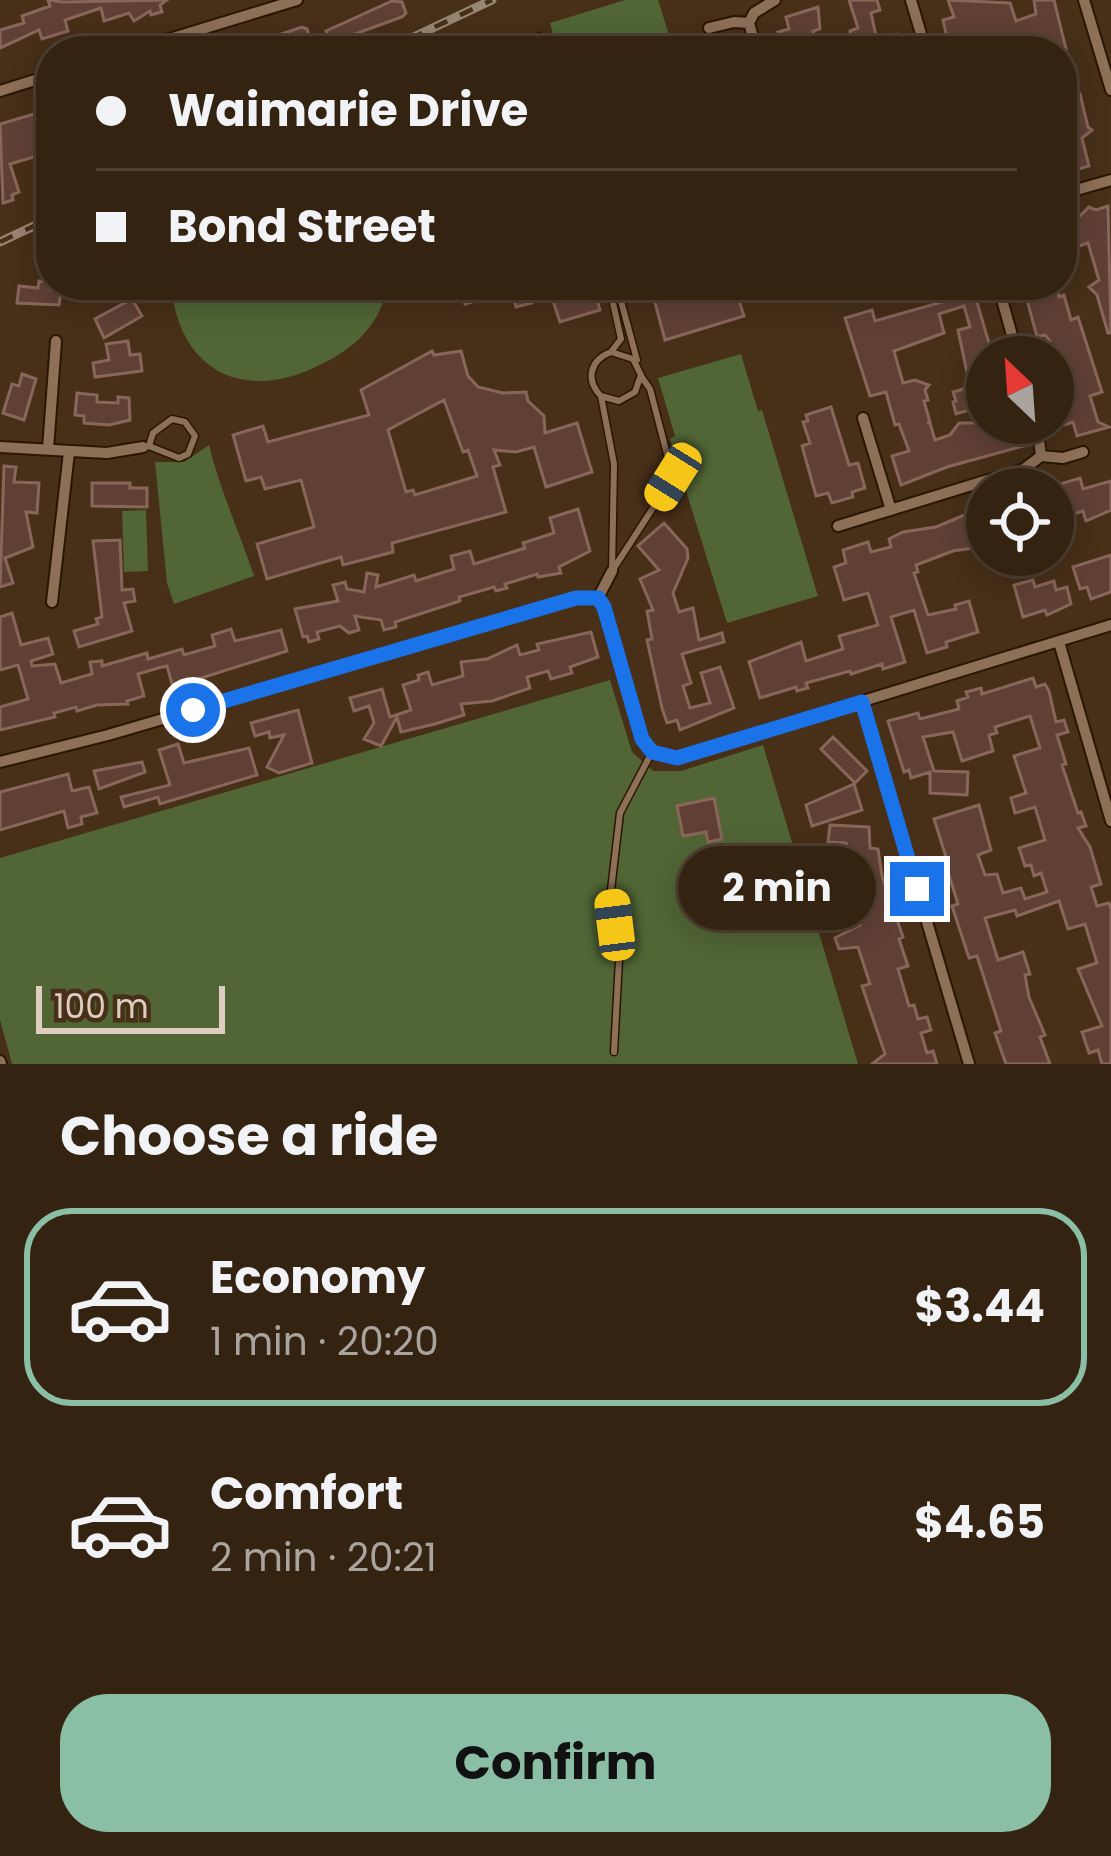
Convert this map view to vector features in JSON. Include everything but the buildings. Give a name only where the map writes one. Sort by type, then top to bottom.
[{"type":"street","points":[[179,36],[297,0]]},
{"type":"street","points":[[753,36],[749,23],[754,14],[775,0]]},
{"type":"street","points":[[911,0],[922,36]]},
{"type":"street","points":[[1084,0],[1107,62],[1111,90]]},
{"type":"street","points":[[709,28],[749,23]]},
{"type":"street","points":[[0,91],[36,80]]},
{"type":"street","points":[[1077,190],[1111,181]]},
{"type":"street","points":[[1002,300],[1012,336]]},
{"type":"street","points":[[48,448],[56,341]]},
{"type":"street","points":[[863,418],[891,510]]},
{"type":"street","points":[[1040,444],[1041,456]]},
{"type":"street","points":[[0,447],[107,453],[146,446]]},
{"type":"street","points":[[52,602],[69,452]]},
{"type":"street","points":[[838,526],[1024,469],[1041,456],[1064,458],[1083,452]]},
{"type":"street","points":[[598,598],[612,571]]},
{"type":"street","points":[[0,762],[108,735],[576,598],[598,598]]},
{"type":"street","points":[[598,598],[642,739],[652,752],[677,758],[1111,625]]},
{"type":"street","points":[[1059,642],[1111,821]]},
{"type":"street","points":[[862,702],[969,1064]]},
{"type":"lane","points":[[613,300],[621,339],[598,360],[591,374],[595,390],[609,400],[628,398],[640,375]]},
{"type":"lane","points":[[612,571],[673,477],[650,389],[640,375],[624,300]]},
{"type":"lane","points":[[611,352],[623,353],[637,363]]},
{"type":"lane","points":[[601,396],[614,464],[612,571]]},
{"type":"lane","points":[[172,419],[184,422],[195,436],[188,454],[179,458],[146,446],[153,433],[172,419]]},
{"type":"lane","points":[[614,1052],[619,960],[611,890],[620,813],[652,752]]},
{"type":"green space","points":[[625,0],[658,0],[669,36],[554,36],[550,23]]},
{"type":"green space","points":[[174,300],[383,300],[360,338],[337,356],[282,379],[258,381],[235,378],[198,355]]},
{"type":"green space","points":[[741,354],[818,596],[727,623],[670,439],[675,436],[658,378]]},
{"type":"green space","points":[[209,445],[254,576],[174,604],[167,583],[155,462],[184,462]]},
{"type":"green space","points":[[146,510],[148,571],[124,572],[122,511]]},
{"type":"green space","points":[[610,680],[632,752],[653,771],[681,771],[763,745],[858,1064],[12,1064],[0,1020],[0,858]]},
{"type":"railway","points":[[416,36],[492,0]]},
{"type":"railway","points":[[0,242],[36,225]]},
{"type":"route","points":[[193,710],[576,598],[598,598],[642,739],[652,752],[677,758],[862,702],[917,889]]}]
